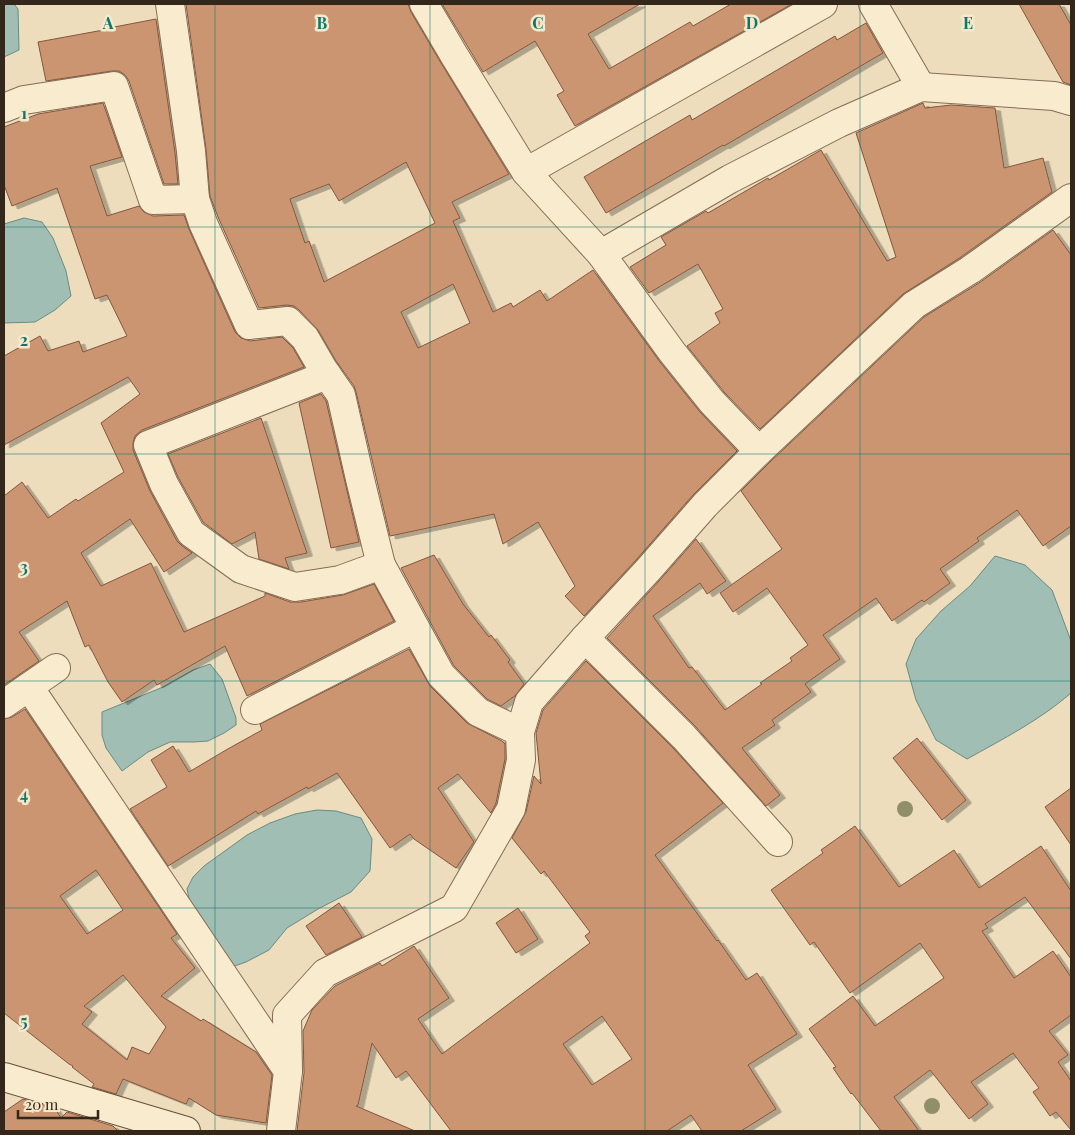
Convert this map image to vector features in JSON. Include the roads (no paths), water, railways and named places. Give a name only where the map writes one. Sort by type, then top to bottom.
[{"type":"street","points":[[170,4],[191,151],[195,198],[203,222],[248,325],[288,320],[305,338],[327,375],[341,394],[381,565],[440,676],[478,712],[520,732]]},
{"type":"street","points":[[424,4],[526,172],[601,254],[672,352],[712,402],[759,451]]},
{"type":"street","points":[[526,172],[822,4]]},
{"type":"street","points":[[873,4],[921,86]]},
{"type":"street","points":[[4,108],[24,100],[114,86],[153,200],[195,198]]},
{"type":"street","points":[[601,254],[730,179],[839,123],[921,86],[1054,96],[1071,101]]},
{"type":"street","points":[[281,1131],[288,1070],[287,1016],[325,973],[454,908],[511,809],[521,760],[520,732],[529,702],[705,505],[759,451],[914,305],[970,270],[1071,198]]},
{"type":"street","points":[[327,375],[148,445],[164,484],[191,533],[241,569],[295,587],[340,580],[381,565]]},
{"type":"street","points":[[255,710],[416,628]]},
{"type":"street","points":[[586,638],[684,737],[778,842]]},
{"type":"street","points":[[4,704],[56,668]]},
{"type":"street","points":[[29,687],[288,1070]]},
{"type":"street","points":[[8,1083],[186,1131]]},
{"type":"water","points":[[4,4],[14,4],[18,9],[19,50],[4,57]]},
{"type":"water","points":[[24,218],[42,222],[53,238],[66,271],[71,296],[55,310],[35,322],[4,323],[4,224]]},
{"type":"water","points":[[995,556],[1025,565],[1052,590],[1071,641],[1071,693],[1034,720],[967,759],[936,740],[916,700],[906,664],[916,639],[941,611],[970,586]]},
{"type":"water","points":[[210,664],[222,679],[236,718],[236,725],[208,741],[170,742],[148,752],[122,771],[106,748],[102,735],[102,712],[163,687],[193,670]]},
{"type":"water","points":[[317,810],[336,811],[361,818],[372,839],[370,871],[351,892],[287,928],[269,950],[246,962],[226,969],[191,908],[187,889],[193,877],[204,866],[247,835],[270,823],[295,814]]}]
